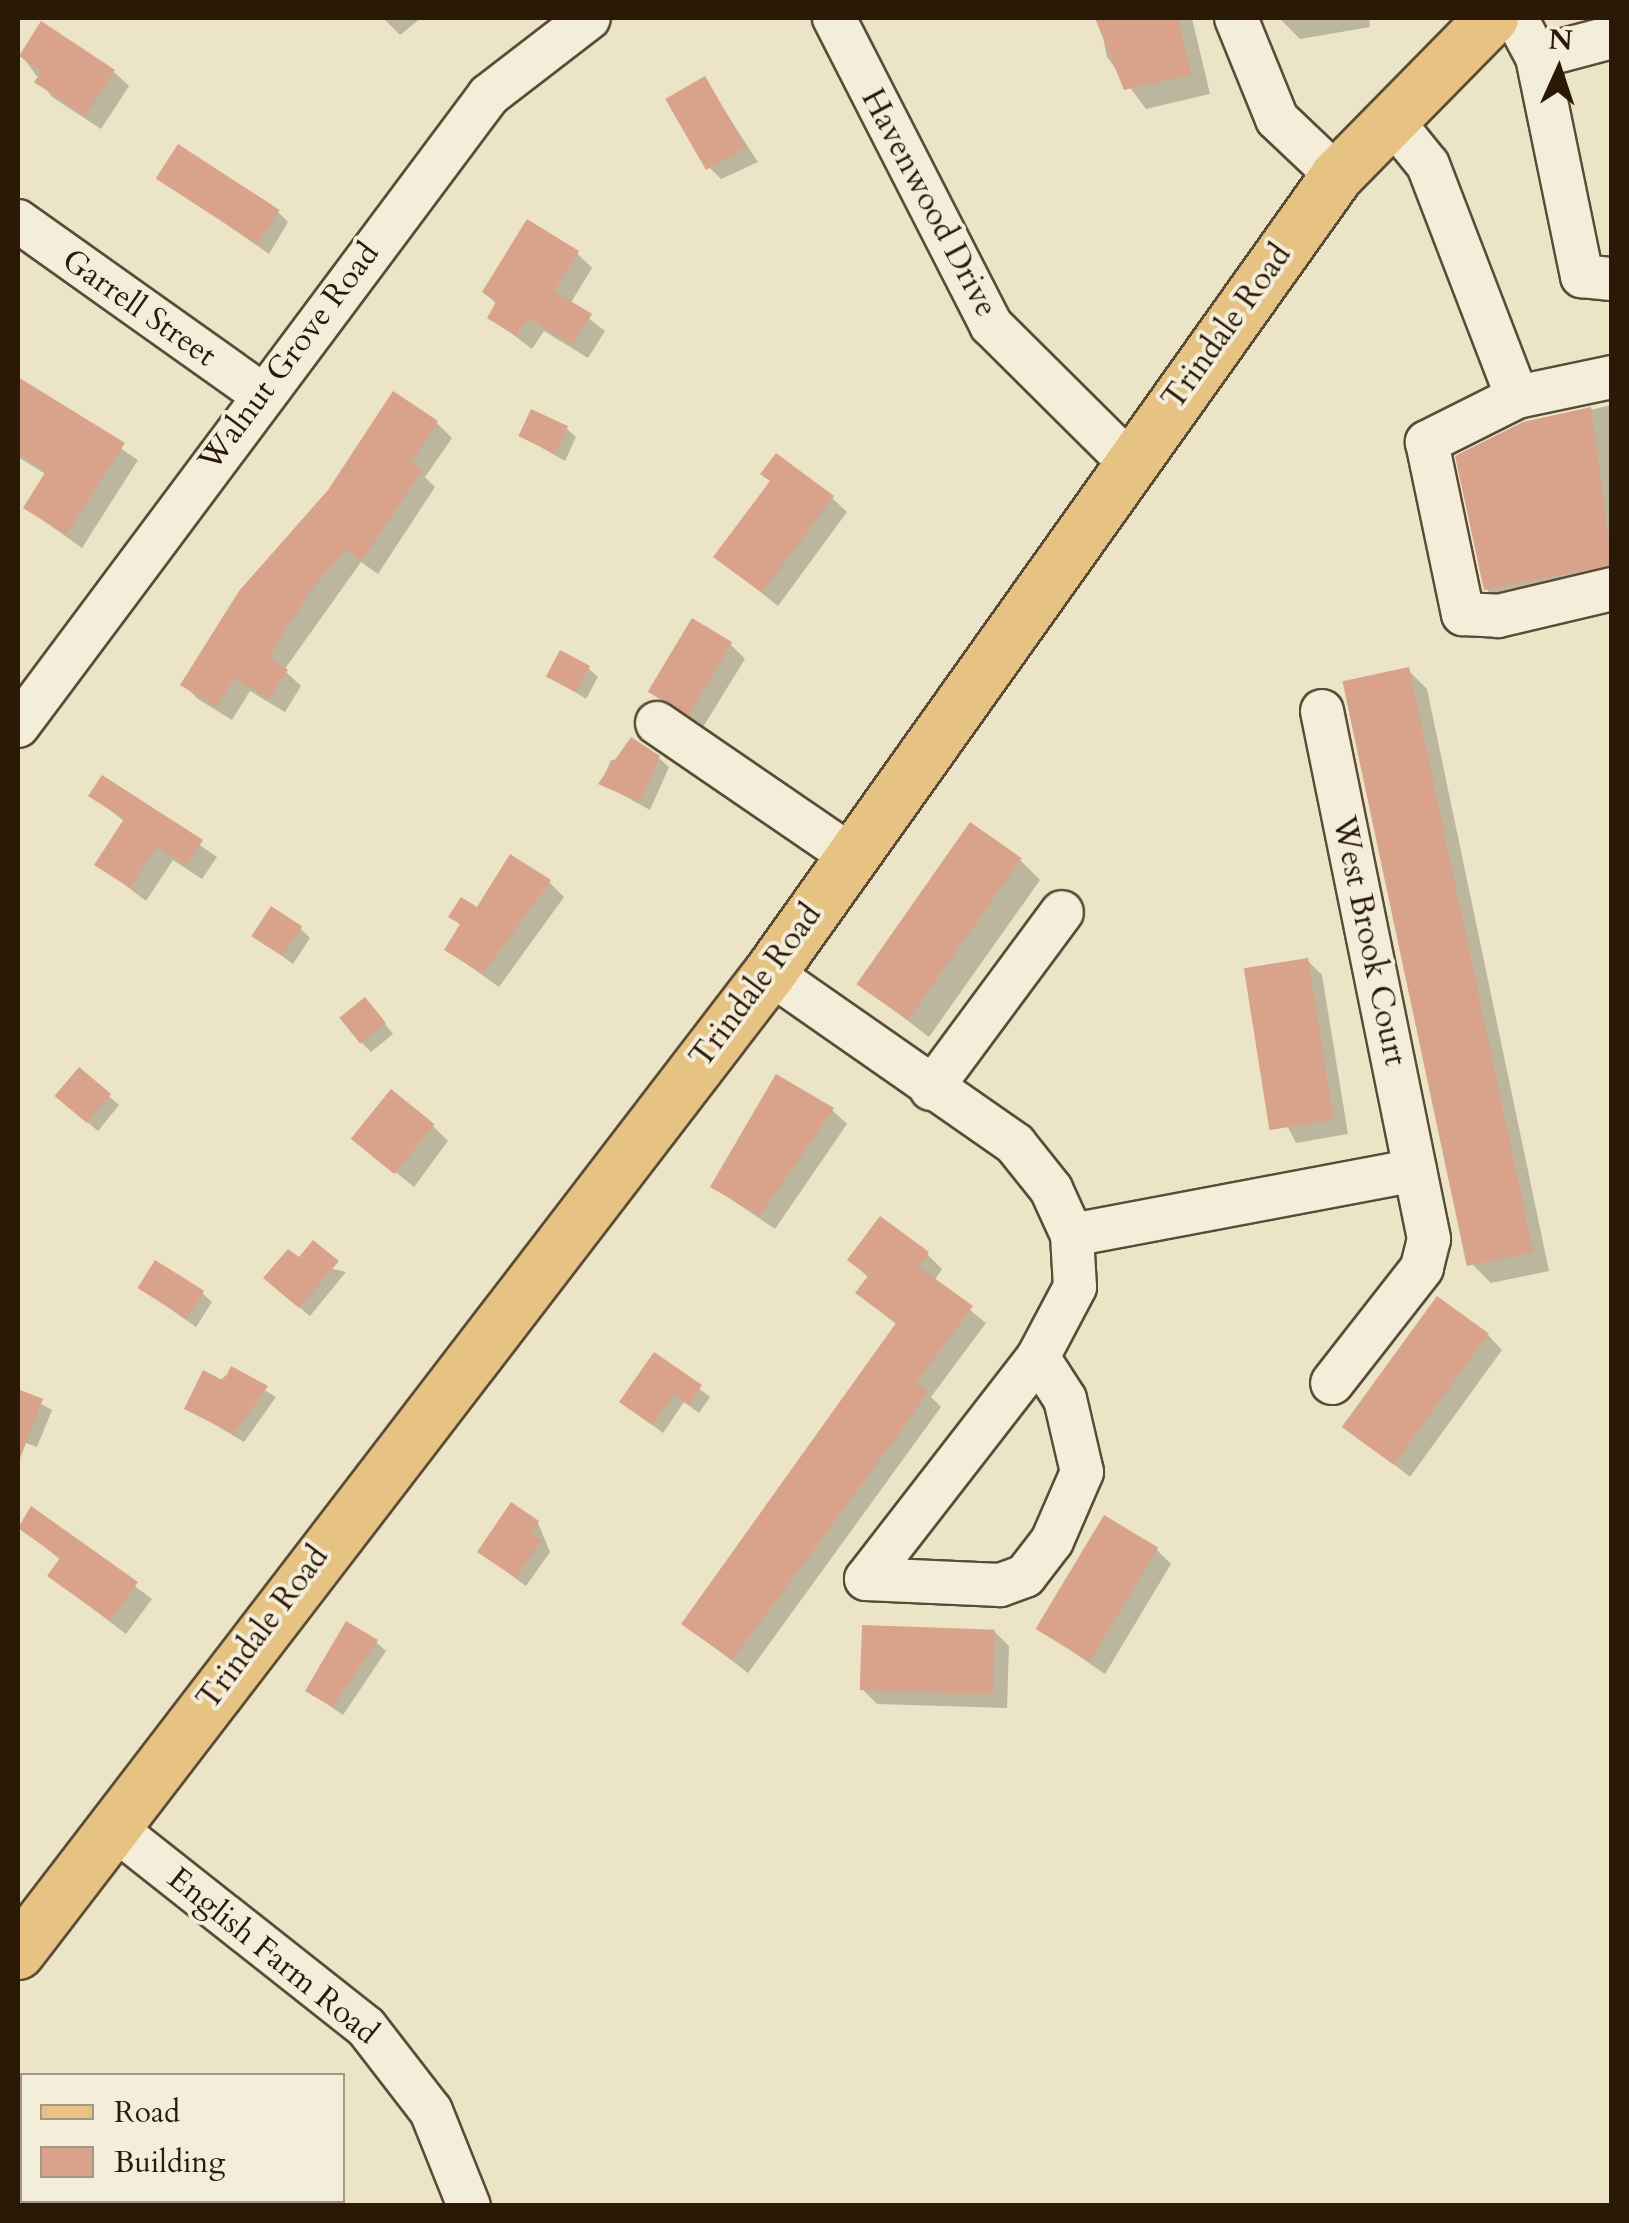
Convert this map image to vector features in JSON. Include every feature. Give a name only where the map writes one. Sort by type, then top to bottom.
[{"type":"main road","name":"Trindale Road","points":[[18,1954],[770,973],[1128,461],[1337,176],[1492,18]]},
{"type":"street","name":"Walnut Grove Road","points":[[18,726],[261,394],[489,96],[589,18]]},
{"type":"street","name":"Havenwood Drive","points":[[834,18],[991,324],[1128,461]]},
{"type":"street","points":[[1236,18],[1277,119],[1337,176]]},
{"type":"street","points":[[1516,18],[1537,57],[1582,276],[1612,279]]},
{"type":"street","points":[[1537,57],[1612,37]]},
{"type":"street","points":[[1390,118],[1428,165],[1516,397]]},
{"type":"street","name":"Garrell Street","points":[[18,222],[261,394]]},
{"type":"street","points":[[1612,377],[1516,397],[1428,442],[1463,614],[1498,616],[1612,589]]},
{"type":"street","name":"West Brook Court","points":[[1322,711],[1429,1239],[1422,1268],[1332,1383]]},
{"type":"street","points":[[657,723],[851,856]]},
{"type":"street","points":[[931,1089],[1062,912]]},
{"type":"street","points":[[770,973],[1015,1144],[1072,1235],[1075,1287],[1038,1357],[866,1578],[1000,1585],[1025,1576],[1043,1553],[1076,1505],[1082,1472],[1064,1399],[1038,1357]]},
{"type":"street","points":[[1072,1235],[1416,1170]]},
{"type":"street","name":"English Farm Road","points":[[114,1828],[366,2027],[430,2111],[468,2206]]},
{"type":"building","points":[[1095,18],[1178,18],[1191,75],[1124,90]]},
{"type":"building","points":[[41,21],[115,70],[85,116],[34,82],[42,72],[19,56]]},
{"type":"building","points":[[705,76],[746,147],[706,170],[665,99]]},
{"type":"building","points":[[178,144],[279,210],[257,244],[156,178]]},
{"type":"building","points":[[527,219],[579,251],[554,291],[592,314],[572,345],[528,318],[516,336],[487,318],[496,302],[482,292]]},
{"type":"building","points":[[18,377],[125,443],[66,535],[23,508],[46,471],[18,454]]},
{"type":"building","points":[[393,391],[438,421],[411,463],[422,471],[362,561],[346,549],[309,593],[268,657],[288,670],[269,699],[235,678],[216,707],[180,685],[239,591],[328,490]]},
{"type":"building","points":[[1591,407],[1612,565],[1484,590],[1455,456],[1523,422]]},
{"type":"building","points":[[531,409],[568,426],[555,454],[518,436]]},
{"type":"building","points":[[776,453],[834,496],[762,593],[713,557],[770,481],[760,474]]},
{"type":"building","points":[[692,618],[732,642],[688,716],[648,692]]},
{"type":"building","points":[[560,650],[590,666],[576,692],[546,676]]},
{"type":"building","points":[[1409,667],[1533,1252],[1467,1266],[1342,681]]},
{"type":"building","points":[[631,737],[660,756],[640,802],[598,784]]},
{"type":"building","points":[[102,775],[203,840],[187,866],[157,847],[130,888],[94,865],[124,819],[88,796]]},
{"type":"building","points":[[970,822],[1022,858],[908,1020],[856,984]]},
{"type":"building","points":[[510,854],[551,880],[483,974],[444,950],[460,924],[448,917],[461,897],[477,907]]},
{"type":"building","points":[[271,906],[302,926],[282,956],[251,936]]},
{"type":"building","points":[[1308,958],[1334,1120],[1269,1130],[1244,968]]},
{"type":"building","points":[[365,997],[386,1023],[360,1043],[339,1018]]},
{"type":"building","points":[[79,1067],[111,1094],[87,1123],[55,1096]]},
{"type":"building","points":[[776,1074],[834,1108],[760,1216],[710,1187]]},
{"type":"building","points":[[391,1089],[435,1124],[394,1174],[351,1139]]},
{"type":"building","points":[[880,1216],[929,1252],[919,1267],[973,1306],[916,1383],[928,1391],[899,1434],[732,1660],[681,1624],[896,1323],[855,1293],[868,1276],[847,1260]]},
{"type":"building","points":[[313,1240],[339,1261],[299,1308],[263,1278],[288,1249],[299,1257]]},
{"type":"building","points":[[155,1260],[204,1291],[187,1319],[138,1288]]},
{"type":"building","points":[[1437,1296],[1489,1334],[1394,1465],[1342,1427]]},
{"type":"building","points":[[654,1352],[702,1385],[689,1405],[674,1394],[652,1425],[619,1402]]},
{"type":"building","points":[[231,1366],[268,1386],[234,1434],[184,1409],[203,1370],[224,1381]]},
{"type":"building","points":[[18,1389],[43,1399],[19,1461],[18,1460]]},
{"type":"building","points":[[511,1502],[539,1521],[531,1533],[542,1540],[516,1578],[477,1552]]},
{"type":"building","points":[[31,1506],[138,1582],[110,1621],[47,1576],[60,1558],[18,1528]]},
{"type":"building","points":[[1104,1515],[1158,1547],[1090,1661],[1035,1629]]},
{"type":"building","points":[[346,1621],[378,1640],[332,1707],[305,1691]]},
{"type":"building","points":[[862,1625],[995,1630],[993,1695],[860,1690]]}]
